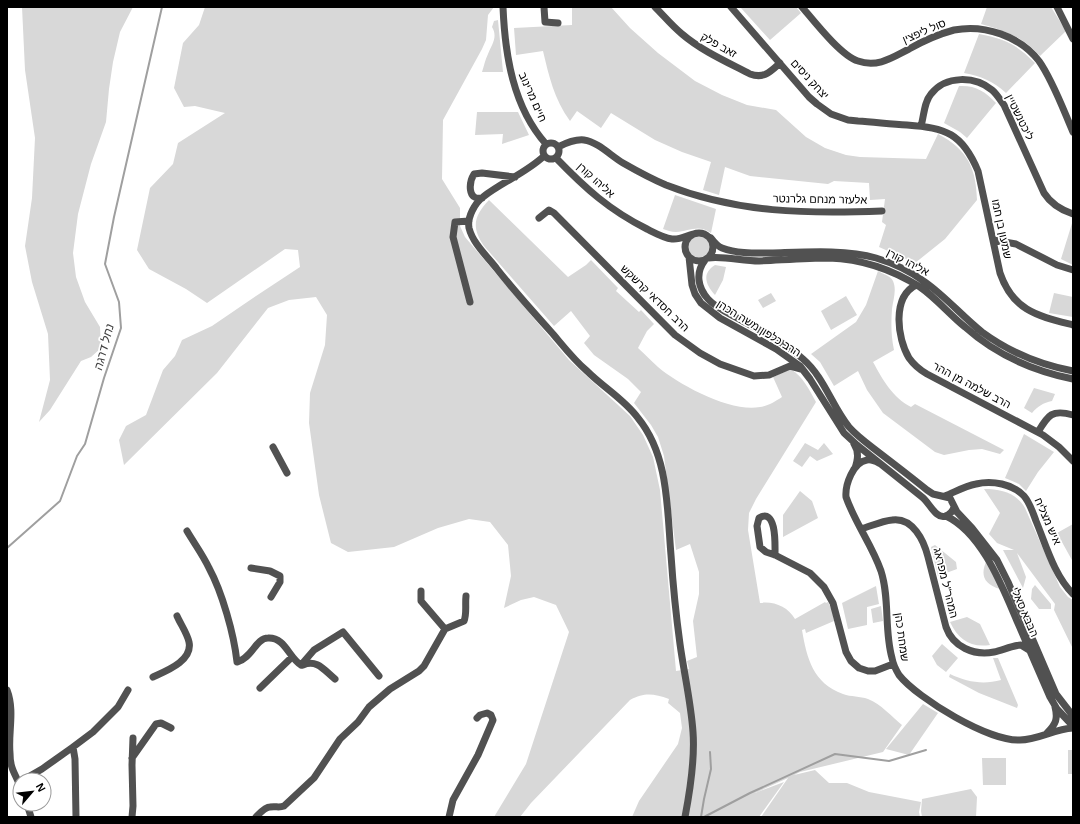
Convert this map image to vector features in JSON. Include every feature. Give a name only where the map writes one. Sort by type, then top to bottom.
[{"type":"street","name":"חיים מרינוב","points":[[503,7],[506,44],[511,76],[526,114],[546,144]]},
{"type":"street","points":[[544,7],[545,22],[558,23]]},
{"type":"street","name":"זאב פלק","points":[[655,7],[669,22],[694,43],[750,74],[755,76],[765,75],[780,64]]},
{"type":"street","name":"יצחק ניסים","points":[[731,7],[809,96],[831,114],[848,120],[921,126]]},
{"type":"street","name":"סול ליפצין","points":[[802,7],[845,54],[860,62],[872,64],[886,61],[933,38],[960,29],[985,30],[995,32],[1012,39],[1032,53],[1040,62],[1073,132]]},
{"type":"street","points":[[1057,7],[1073,39]]},
{"type":"street","name":"ליכטנשטיין","points":[[921,126],[929,97],[935,90],[944,84],[952,80],[962,79],[980,83],[989,87],[998,96],[1007,111],[1044,193],[1057,207],[1073,214]]},
{"type":"street","name":"שמעון בן חמו","points":[[921,126],[940,129],[952,135],[962,144],[969,154],[980,181],[1002,280],[1014,299],[1024,308],[1039,316],[1073,325]]},
{"type":"street","name":"אלעזר מנחם גלרנטר","points":[[558,147],[574,141],[586,140],[634,169],[666,185],[704,198],[737,205],[772,211],[795,212],[882,211]]},
{"type":"street","points":[[552,143],[558,147],[559,152],[556,158],[550,160],[544,156],[542,150],[546,144],[552,143]]},
{"type":"street","points":[[544,156],[533,166],[482,198],[474,208],[469,221],[469,228],[475,242],[520,298],[577,362],[588,373],[619,397],[637,416],[645,427],[657,452],[667,502],[680,645],[693,733],[691,776],[685,817]]},
{"type":"street","name":"אליהו קורן","points":[[556,158],[586,189],[603,203],[625,218],[666,238],[687,254]]},
{"type":"street","points":[[482,198],[477,199],[470,191],[469,185],[474,174],[482,173],[515,177]]},
{"type":"street","name":"הרב חסדאי קרשקש","points":[[539,218],[549,210],[554,213],[676,335],[700,353],[720,364],[746,374],[761,376],[774,373],[790,366],[803,370]]},
{"type":"street","points":[[469,221],[455,222],[453,236],[470,302]]},
{"type":"street","points":[[666,238],[677,239],[693,234],[703,233],[713,241],[714,249],[711,256],[706,259],[694,260],[687,254],[685,248],[687,240],[693,234]]},
{"type":"street","name":"אליהו קורן","points":[[711,238],[716,245],[720,247],[740,252],[844,253],[866,255],[883,260],[902,268],[924,281],[972,324],[1012,350],[1038,361],[1073,371]]},
{"type":"street","points":[[993,240],[1016,244],[1057,265],[1073,270]]},
{"type":"street","name":"הרב כלפון משה הכהן","points":[[687,254],[695,294],[702,303],[720,318],[781,352],[803,370],[811,380],[844,433],[853,442],[922,496],[934,511]]},
{"type":"street","name":"אליהו קורן","points":[[706,259],[722,258],[757,261],[830,258],[854,261],[881,267],[916,285],[927,293],[971,333],[992,347],[1036,368],[1073,379]]},
{"type":"street","name":"הרב כלפון משה הכהן","points":[[706,259],[698,275],[702,290],[711,302],[724,311],[780,342],[800,356],[817,375],[850,428],[928,490],[943,496]]},
{"type":"street","name":"הרב שלמה מן ההר","points":[[916,285],[910,288],[904,296],[899,315],[901,338],[904,348],[913,363],[927,374],[1038,432],[1060,447],[1073,461]]},
{"type":"street","points":[[774,373],[780,369],[782,363],[781,352]]},
{"type":"street","points":[[1038,432],[1045,420],[1052,414],[1062,413],[1073,415]]},
{"type":"street","name":"שמחת כהן","points":[[853,442],[858,459],[845,491],[846,497],[881,571],[884,584],[890,646],[894,664],[899,674],[918,693],[962,721],[1006,738],[1019,740],[1038,737],[1073,727]]},
{"type":"street","points":[[273,447],[287,473]]},
{"type":"street","points":[[854,470],[863,461],[869,459],[879,463]]},
{"type":"street","name":"איש מצליח","points":[[943,496],[974,484],[991,482],[1004,484],[1024,496],[1031,508],[1058,574],[1073,594]]},
{"type":"street","points":[[954,505],[950,498],[943,496],[934,502],[934,511],[939,515],[946,516],[952,513],[960,490]]},
{"type":"street","name":"הבבא סאלי","points":[[954,505],[997,560],[1008,582],[1056,694],[1073,716]]},
{"type":"street","points":[[776,555],[773,525],[770,519],[765,516],[759,518],[757,526],[760,547],[766,552],[776,555],[810,573],[824,587],[833,603],[846,652],[851,661],[859,668],[868,671],[875,671],[894,664]]},
{"type":"street","name":"הבבא סאלי","points":[[946,516],[958,524],[985,554],[1002,585],[1050,697],[1073,727]]},
{"type":"street","name":"המהר\"ל מפראג","points":[[862,529],[891,520],[898,520],[912,527],[919,534],[925,546],[946,628],[952,640],[965,649],[980,653],[996,652],[1021,645],[1029,650]]},
{"type":"street","points":[[187,531],[209,568],[219,590],[233,638],[237,662],[247,657],[258,644],[268,638],[278,640],[292,657],[301,665]]},
{"type":"street","points":[[251,568],[270,571],[280,576],[280,582],[271,597]]},
{"type":"street","points":[[421,590],[421,601],[445,629]]},
{"type":"street","points":[[256,817],[266,808],[284,806],[314,778],[340,739],[358,722],[369,707],[390,689],[419,671],[424,666],[445,629],[464,622],[466,617],[466,596]]},
{"type":"street","points":[[153,677],[174,666],[188,654],[189,642],[177,616]]},
{"type":"street","points":[[1010,647],[1019,637],[1021,630]]},
{"type":"street","points":[[301,665],[314,650],[343,632],[379,676]]},
{"type":"street","points":[[260,688],[292,657]]},
{"type":"street","points":[[301,665],[310,662],[315,663],[335,679]]},
{"type":"street","points":[[7,690],[11,707],[12,724],[10,753],[13,772]]},
{"type":"street","points":[[37,772],[93,732],[118,707],[128,690]]},
{"type":"street","points":[[1045,734],[1055,723],[1057,718],[1055,705]]},
{"type":"street","points":[[449,817],[453,800],[478,755],[493,720],[491,715],[487,713],[480,714],[478,718]]},
{"type":"street","points":[[132,758],[156,724],[161,723],[171,728]]},
{"type":"street","points":[[132,817],[133,738]]},
{"type":"street","points":[[73,747],[75,759],[76,817]]},
{"type":"shaded area","points":[[22,7],[133,7],[120,32],[113,62],[106,122],[91,164],[78,214],[73,253],[76,277],[85,302],[100,327],[101,348],[91,357],[81,361],[50,410],[39,422],[50,380],[48,334],[32,282],[25,246],[32,198],[35,138],[25,70]]},
{"type":"shaded area","points":[[205,7],[494,7],[488,15],[486,40],[482,49],[443,120],[442,179],[460,208],[460,226],[465,237],[569,360],[630,416],[643,435],[653,457],[660,490],[676,671],[689,669],[687,661],[697,657],[693,621],[699,594],[699,572],[690,544],[676,550],[664,456],[658,437],[651,425],[634,403],[641,392],[628,379],[594,355],[584,343],[590,336],[571,311],[554,326],[484,246],[477,233],[476,222],[480,211],[489,200],[568,277],[591,260],[618,288],[616,291],[639,312],[641,310],[654,324],[647,331],[638,348],[658,367],[679,382],[721,402],[748,408],[766,406],[782,397],[773,377],[791,369],[805,384],[816,402],[756,499],[749,513],[748,530],[760,603],[775,604],[785,608],[795,619],[825,602],[828,602],[832,610],[834,621],[806,633],[805,629],[802,630],[806,651],[813,669],[818,677],[833,689],[846,695],[873,701],[902,725],[883,752],[800,772],[794,775],[815,770],[829,783],[847,783],[869,792],[921,802],[919,812],[920,817],[761,817],[788,778],[755,793],[784,782],[759,817],[632,817],[639,801],[678,744],[682,728],[680,713],[668,703],[669,699],[659,696],[645,695],[635,697],[630,700],[531,803],[520,817],[494,817],[526,764],[569,632],[556,605],[534,597],[521,600],[504,608],[511,576],[508,545],[490,522],[469,519],[438,528],[394,547],[348,552],[331,543],[319,495],[309,423],[310,393],[325,345],[327,315],[316,297],[289,300],[268,308],[217,373],[124,465],[119,440],[126,426],[146,415],[163,370],[175,356],[182,340],[212,326],[300,267],[298,250],[285,249],[207,303],[186,289],[149,269],[137,250],[150,188],[173,164],[178,143],[225,113],[195,106],[184,107],[174,88],[183,43],[199,25]]},
{"type":"shaded area","points":[[572,7],[611,7],[630,28],[658,53],[695,81],[722,95],[747,105],[776,110],[806,137],[825,148],[846,155],[860,157],[926,159],[938,134],[957,147],[968,161],[975,178],[977,200],[945,239],[915,263],[879,247],[886,225],[882,222],[885,199],[870,200],[869,183],[834,181],[828,184],[750,176],[725,167],[719,195],[703,190],[711,162],[682,152],[655,140],[611,113],[601,128],[577,111],[570,121],[564,113],[556,96],[543,51],[516,55],[514,28],[572,25]]},
{"type":"shaded area","points":[[796,7],[801,13],[770,40],[741,8]]},
{"type":"shaded area","points":[[987,7],[1051,7],[1066,31],[1040,56],[1034,49],[1020,39],[998,29],[981,24]]},
{"type":"shaded area","points":[[498,20],[503,72],[482,72],[494,40],[494,31],[492,27],[494,21]]},
{"type":"shaded area","points":[[979,34],[1010,43],[1022,51],[1035,63],[1006,93],[996,85],[986,80],[964,73]]},
{"type":"shaded area","points":[[959,86],[975,88],[988,95],[996,103],[967,138],[960,132],[944,123]]},
{"type":"shaded area","points":[[477,112],[518,112],[529,135],[502,144],[503,134],[475,135]]},
{"type":"shaded area","points":[[675,195],[716,209],[711,233],[707,230],[698,228],[676,232],[663,229]]},
{"type":"shaded area","points":[[1073,220],[1073,265],[1061,259]]},
{"type":"shaded area","points":[[699,235],[707,239],[711,247],[707,255],[699,259],[691,255],[687,247],[691,239]]},
{"type":"shaded area","points":[[715,265],[726,267],[723,280],[715,295],[707,283],[706,276]]},
{"type":"shaded area","points":[[878,271],[891,278],[895,288],[891,324],[894,350],[873,362],[884,382],[904,403],[911,407],[915,404],[1004,450],[1000,454],[982,449],[944,455],[935,452],[883,413],[867,390],[858,371],[834,386],[820,362],[811,354],[856,322],[866,305]]},
{"type":"shaded area","points":[[771,293],[776,301],[763,308],[758,300]]},
{"type":"shaded area","points":[[1054,293],[1073,297],[1073,317],[1049,313]]},
{"type":"shaded area","points":[[846,296],[857,315],[831,330],[821,311]]},
{"type":"shaded area","points":[[1034,388],[1055,394],[1052,401],[1036,408],[1032,413],[1024,408]]},
{"type":"shaded area","points":[[1024,434],[1054,452],[1038,472],[1026,491],[1019,484],[1005,478]]},
{"type":"shaded area","points":[[805,443],[818,450],[824,443],[833,454],[817,461],[810,456],[802,467],[793,461]]},
{"type":"shaded area","points":[[984,489],[1003,491],[1013,495],[1025,508],[1060,587],[1068,597],[1073,600],[1073,649],[1054,610],[1055,604],[1017,553],[1026,577],[1023,588],[1003,550],[1014,550],[997,543],[989,534],[1000,513]]},
{"type":"shaded area","points":[[800,491],[812,501],[818,518],[783,537],[783,515]]},
{"type":"shaded area","points":[[1073,524],[1073,562],[1057,533]]},
{"type":"shaded area","points":[[935,545],[956,562],[957,569],[938,576],[931,547]]},
{"type":"shaded area","points":[[987,560],[1000,589],[994,587],[984,578],[984,570]]},
{"type":"shaded area","points":[[1035,585],[1051,604],[1051,609],[1039,609],[1031,599],[1032,589]]},
{"type":"shaded area","points":[[876,586],[879,604],[867,607],[867,625],[848,629],[842,603]]},
{"type":"shaded area","points":[[881,606],[883,621],[873,623],[871,609]]},
{"type":"shaded area","points":[[967,617],[980,624],[990,645],[983,646],[971,644],[961,638],[950,622]]},
{"type":"shaded area","points":[[942,644],[958,658],[946,672],[937,665],[932,656]]},
{"type":"shaded area","points":[[993,658],[998,658],[1018,705],[1017,708],[979,693],[949,677],[950,674],[975,682],[994,682],[1001,680]]},
{"type":"shaded area","points":[[923,704],[938,713],[909,755],[886,749]]},
{"type":"shaded area","points":[[1068,750],[1073,750],[1073,774],[1068,774]]},
{"type":"shaded area","points":[[982,758],[1006,758],[1006,785],[983,785]]},
{"type":"shaded area","points":[[971,789],[977,797],[976,817],[922,817],[922,799]]},
{"type":"waterway","name":"נחל דרגה","points":[[7,548],[60,501],[77,456],[85,444],[104,378],[121,328],[119,302],[105,264],[114,217],[162,7]]},
{"type":"waterway","points":[[704,817],[750,793],[835,754],[889,761],[926,750]]},
{"type":"waterway","points":[[701,817],[711,769],[710,752]]}]
